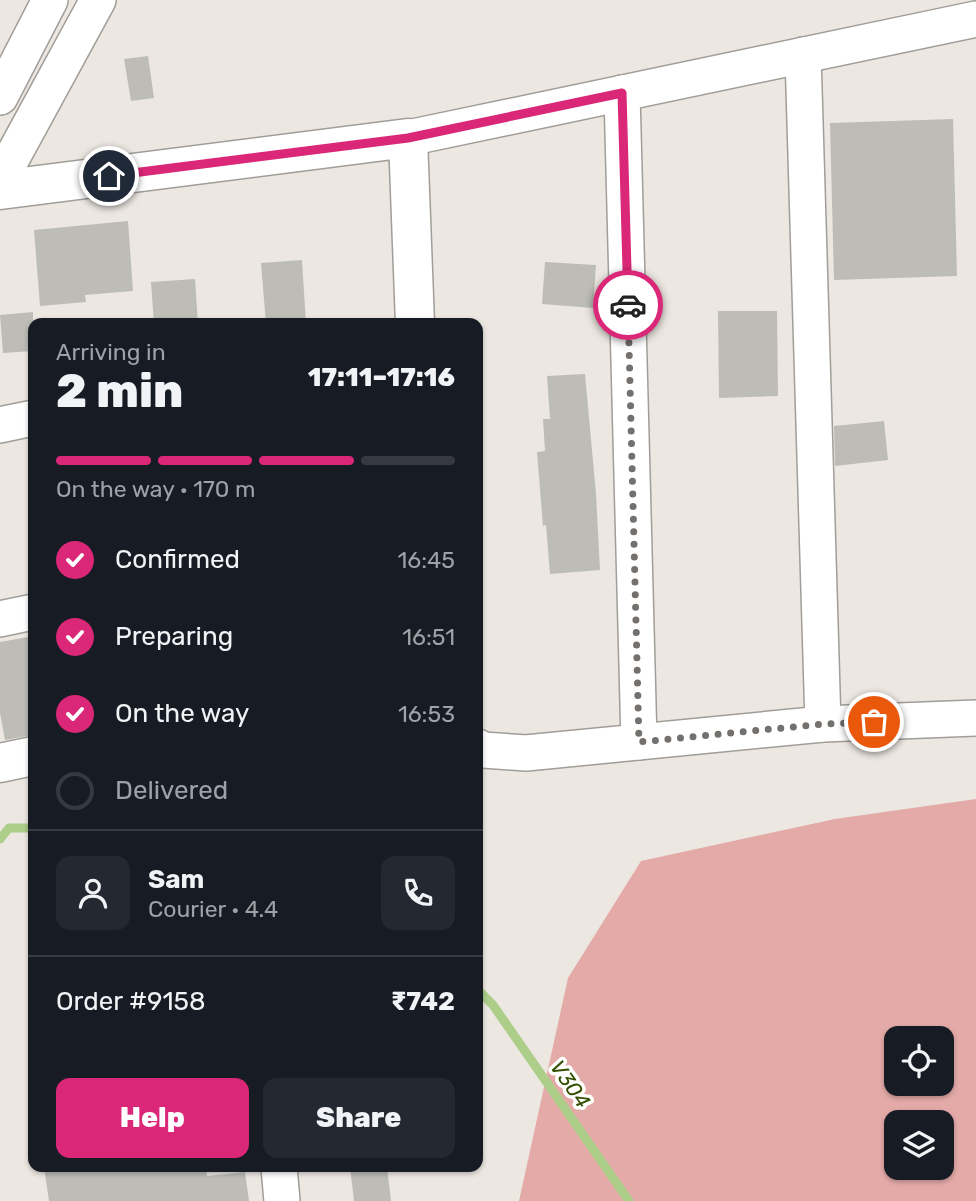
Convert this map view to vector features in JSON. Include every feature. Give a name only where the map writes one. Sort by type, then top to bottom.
[{"type":"street","points":[[0,97],[50,0]]},
{"type":"street","points":[[0,180],[98,0]]},
{"type":"street","points":[[0,190],[408,138],[976,19]]},
{"type":"street","points":[[803,55],[823,724]]},
{"type":"street","points":[[622,93],[639,742]]},
{"type":"street","points":[[408,138],[415,318]]},
{"type":"street","points":[[0,425],[28,419]]},
{"type":"street","points":[[0,619],[28,613]]},
{"type":"street","points":[[483,750],[526,752],[823,724],[976,718]]},
{"type":"street","points":[[0,763],[28,756]]},
{"type":"street","points":[[279,1172],[282,1201]]},
{"type":"shaded area","points":[[976,799],[976,1201],[519,1201],[568,978],[641,861],[835,819]]},
{"type":"building","points":[[148,56],[154,98],[131,101],[124,59]]},
{"type":"building","points":[[953,119],[957,276],[834,280],[830,123]]},
{"type":"building","points":[[128,221],[133,291],[85,295],[86,302],[40,306],[34,230]]},
{"type":"building","points":[[302,260],[306,318],[266,318],[261,263]]},
{"type":"building","points":[[545,262],[596,265],[593,308],[542,304]]},
{"type":"building","points":[[195,279],[198,318],[154,318],[151,282]]},
{"type":"building","points":[[718,311],[777,311],[778,396],[719,398]]},
{"type":"building","points":[[33,312],[33,318],[28,318],[28,351],[3,353],[0,315]]},
{"type":"building","points":[[585,374],[600,570],[550,574],[537,452],[545,451],[543,419],[550,419],[547,376]]},
{"type":"building","points":[[884,421],[888,460],[835,466],[834,426]]},
{"type":"building","points":[[28,637],[28,736],[5,740],[0,713],[0,642]]},
{"type":"building","points":[[45,1172],[207,1172],[207,1176],[245,1172],[249,1201],[49,1201]]},
{"type":"building","points":[[351,1172],[388,1172],[391,1201],[354,1201]]},
{"type":"waterway","name":"V304","points":[[0,839],[9,828],[28,828]]},
{"type":"waterway","name":"V304","points":[[483,995],[493,1005],[629,1201]]},
{"type":"way so far","points":[[628,305],[639,742],[823,724],[874,722]]},
{"type":"route","points":[[109,176],[408,138],[622,93],[628,305]]}]
